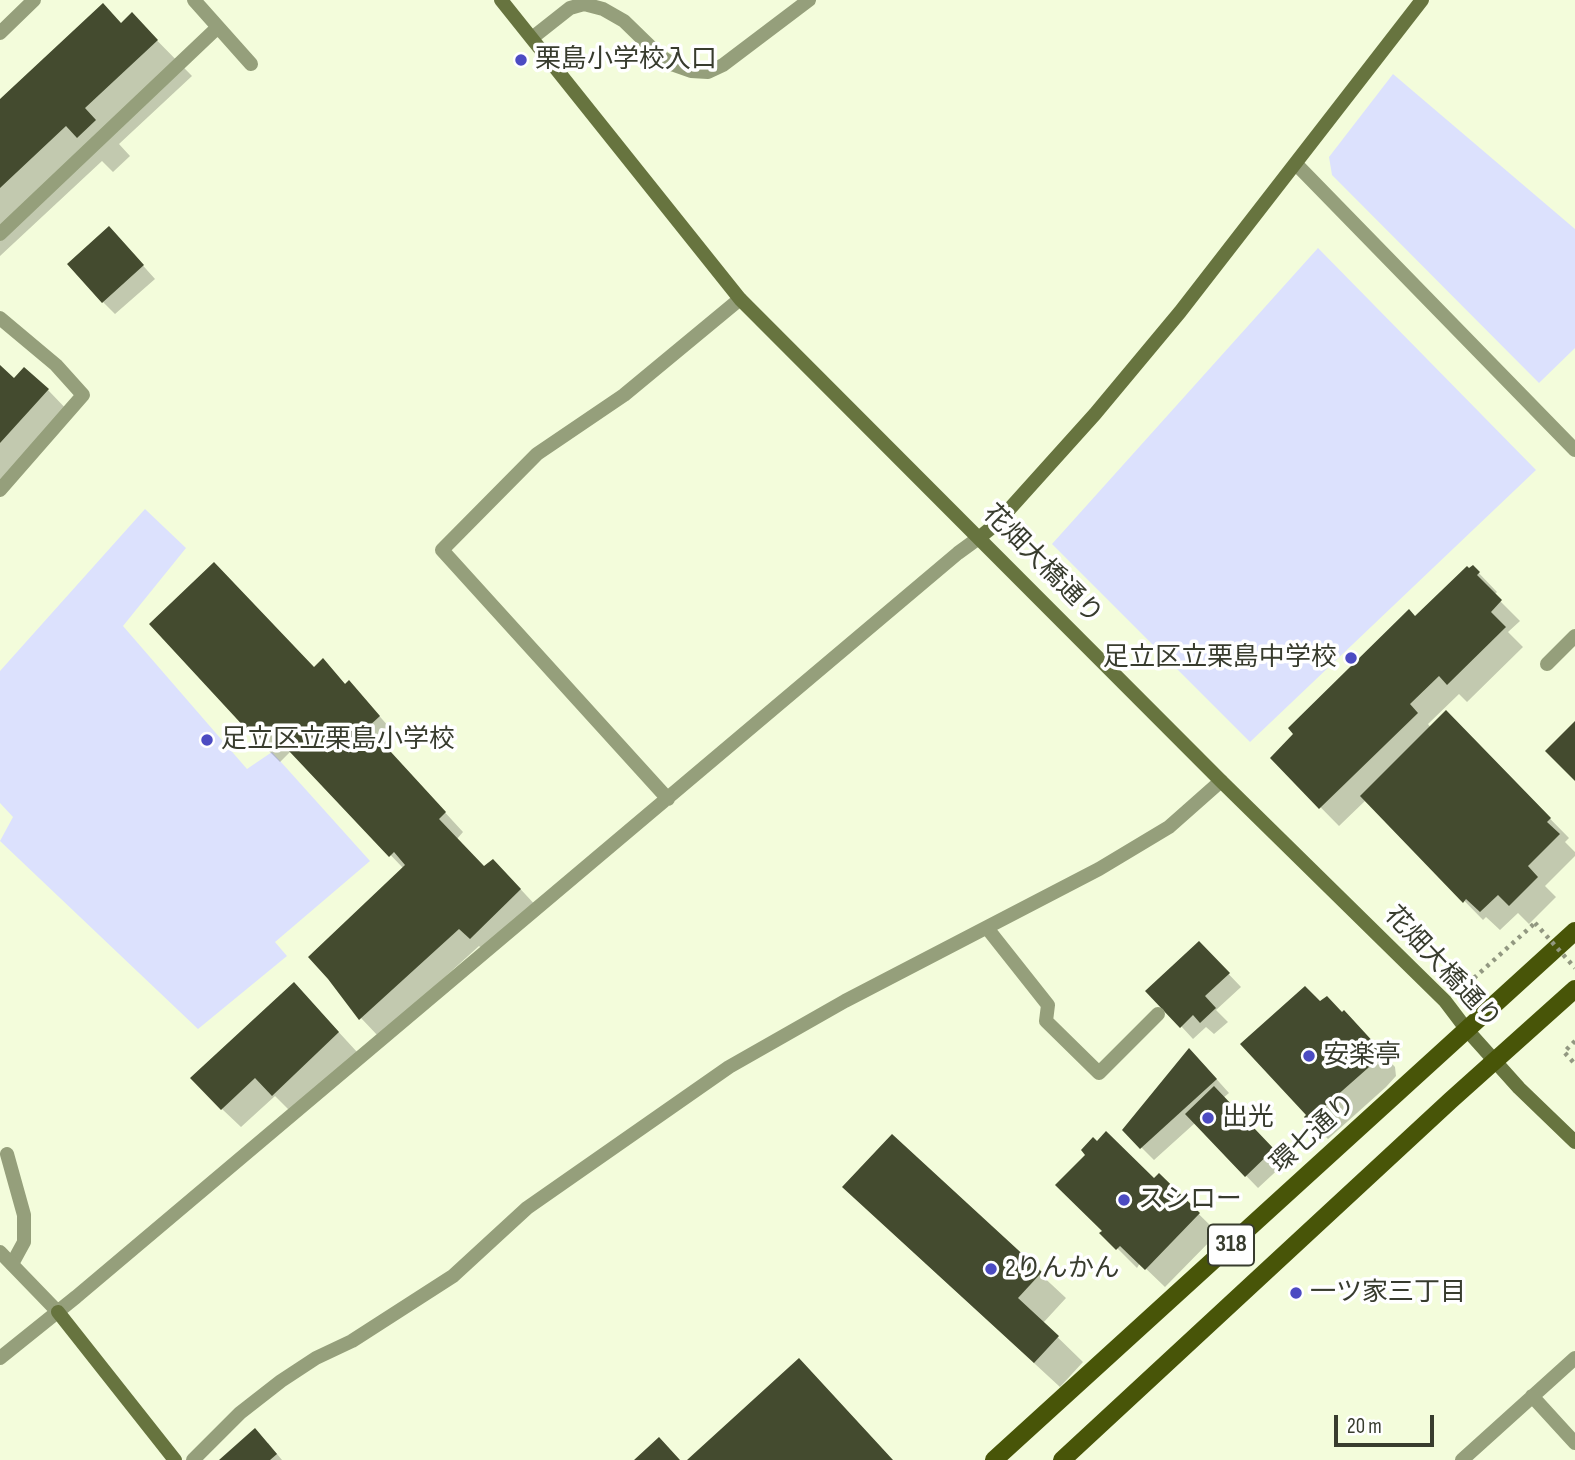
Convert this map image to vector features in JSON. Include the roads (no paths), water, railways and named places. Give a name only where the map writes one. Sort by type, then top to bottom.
[{"type":"main road","name":"環七通り","points":[[994,1460],[1575,931]]},
{"type":"main road","name":"318","points":[[1062,1460],[1575,989]]},
{"type":"street","points":[[0,33],[34,0]]},
{"type":"street","points":[[194,0],[251,64]]},
{"type":"street","name":"花畑大橋通り","points":[[501,0],[740,299],[980,537],[1221,782],[1445,1001],[1466,1030],[1534,1103],[1575,1142]]},
{"type":"street","points":[[532,38],[570,8],[584,4],[603,9],[624,21],[660,56],[674,65],[691,71],[708,72],[723,65],[809,0]]},
{"type":"street","points":[[0,1358],[958,553],[996,524],[1095,414],[1180,312],[1422,0]]},
{"type":"street","points":[[0,233],[218,27]]},
{"type":"street","points":[[1296,164],[1575,450]]},
{"type":"street","points":[[668,799],[442,550],[537,454],[624,395],[740,299]]},
{"type":"street","points":[[0,318],[56,365],[83,395],[0,490]]},
{"type":"street","points":[[1547,664],[1575,636]]},
{"type":"street","points":[[193,1460],[240,1413],[281,1381],[316,1358],[363,1334],[453,1276],[527,1208],[729,1067],[845,1001],[1099,869],[1169,827],[1221,782]]},
{"type":"street","points":[[987,928],[1048,1005],[1046,1021],[1099,1073],[1158,1014]]},
{"type":"street","points":[[7,1154],[24,1216],[24,1242],[12,1264]]},
{"type":"street","points":[[0,1252],[58,1312],[175,1460]]},
{"type":"street","points":[[1462,1460],[1575,1358]]},
{"type":"street","points":[[1532,1396],[1575,1443]]},
{"type":"place","name":"栗島小学校入口","points":[[521,60]]},
{"type":"place","name":"足立区立栗島中学校","points":[[1351,658]]},
{"type":"place","name":"足立区立栗島小学校","points":[[207,740]]},
{"type":"place","name":"安楽亭","points":[[1309,1056]]},
{"type":"place","name":"出光","points":[[1208,1118]]},
{"type":"place","name":"スシロー","points":[[1124,1200]]},
{"type":"place","name":"2りんかん","points":[[991,1269]]},
{"type":"place","name":"一ツ家三丁目","points":[[1296,1293]]}]
